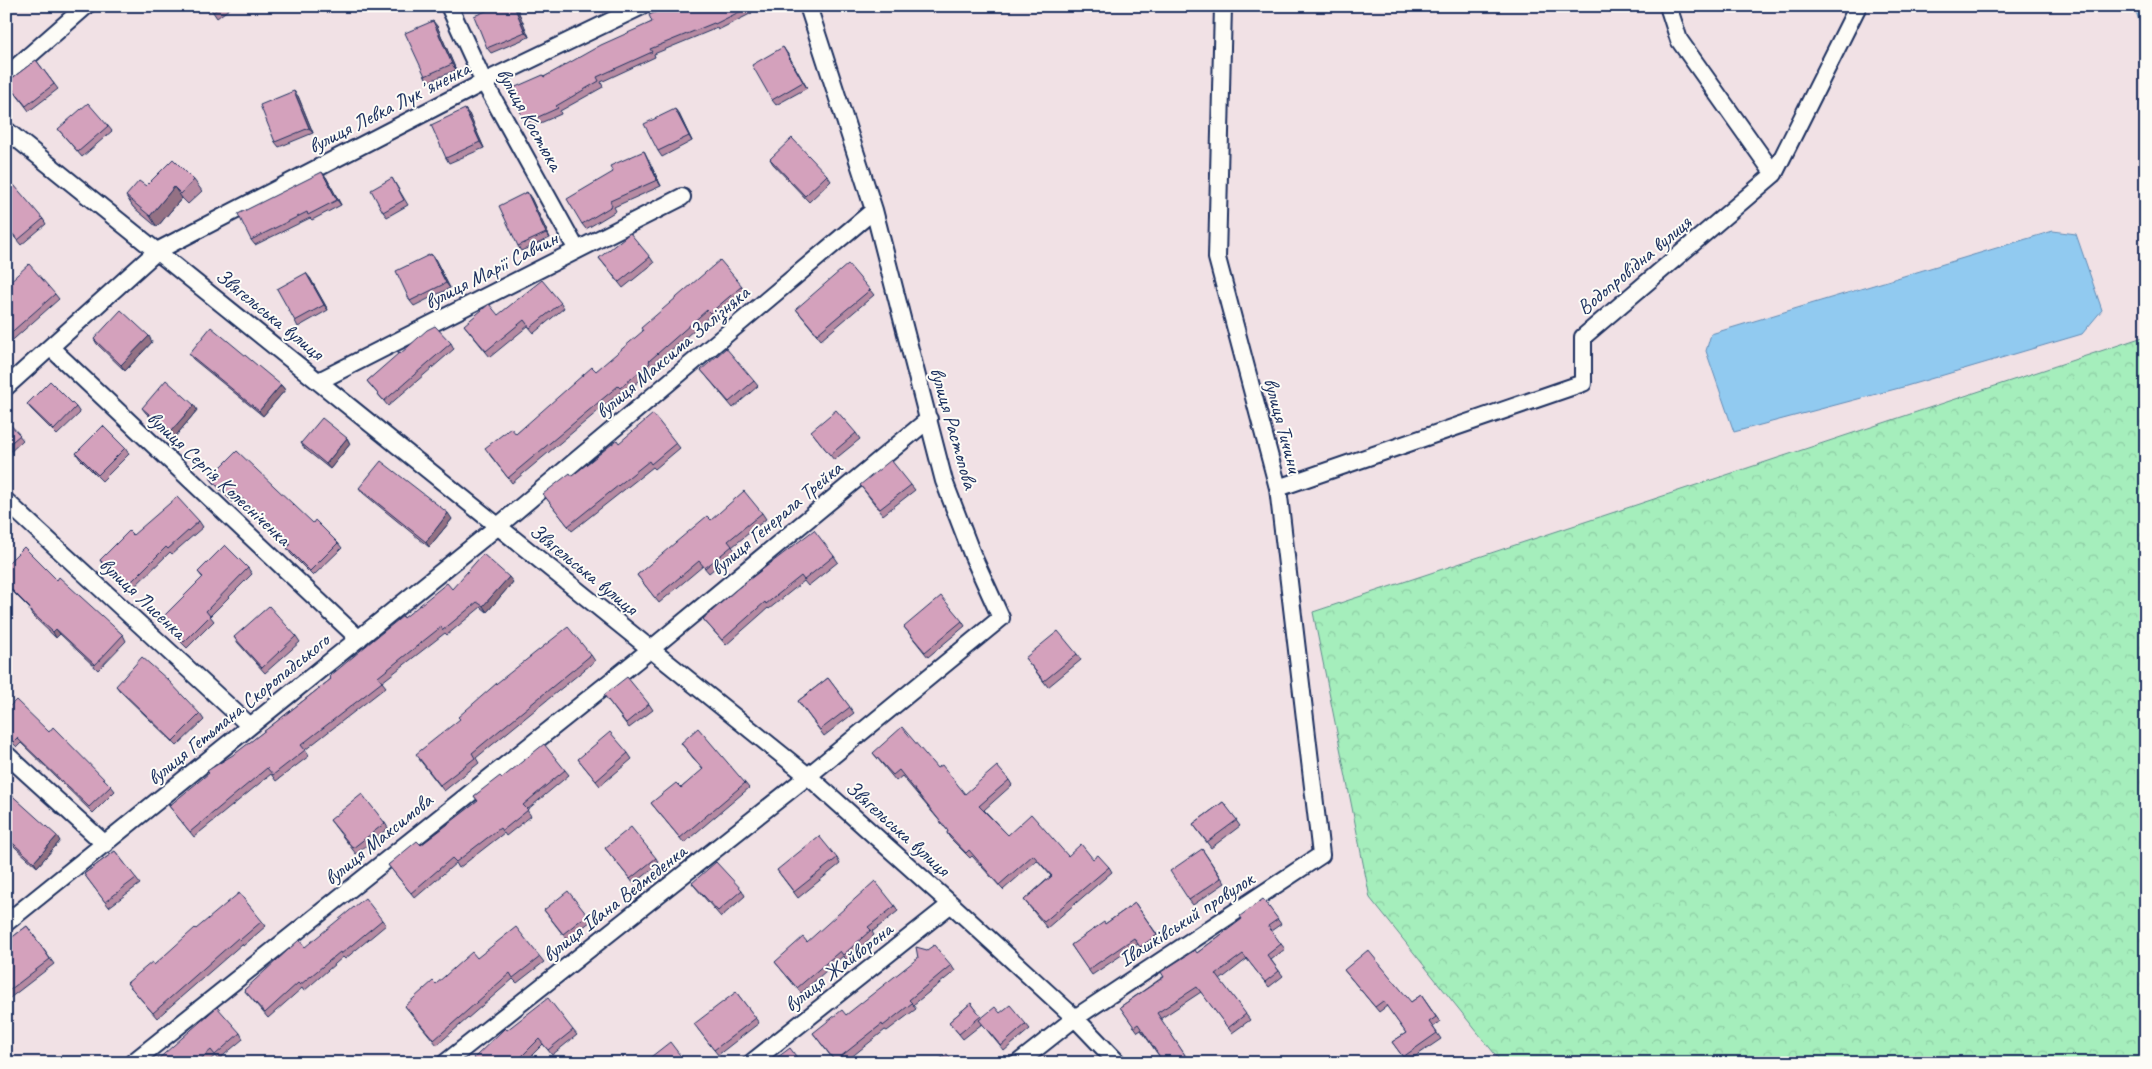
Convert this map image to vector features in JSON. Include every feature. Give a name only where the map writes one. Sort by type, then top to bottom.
[{"type":"street","points":[[6,76],[86,6]]},
{"type":"street","name":"вулиця Костюка","points":[[449,6],[484,82],[577,250]]},
{"type":"street","name":"вулиця Левка Лукʼяненка","points":[[6,386],[51,348],[158,250],[484,82],[642,6]]},
{"type":"street","name":"вулиця Растопова","points":[[808,6],[874,210],[944,481],[972,554],[1001,618],[808,776]]},
{"type":"street","name":"вулиця Тичини","points":[[1223,6],[1217,258],[1278,488],[1321,855]]},
{"type":"street","points":[[1668,6],[1679,40],[1774,174],[1858,6]]},
{"type":"street","name":"Звягельська вулиця","points":[[6,130],[158,250],[497,527],[808,776],[1075,1018],[1118,1063]]},
{"type":"street","name":"Водопровідна вулиця","points":[[1278,488],[1582,383],[1583,337],[1774,174]]},
{"type":"street","name":"вулиця Марії Савчин","points":[[318,381],[682,197]]},
{"type":"street","name":"вулиця Максима Залізняка","points":[[497,527],[874,210]]},
{"type":"street","name":"вулиця Сергія Колесніченка","points":[[51,348],[359,639]]},
{"type":"street","name":"вулиця Генерала Трейка","points":[[651,649],[928,419]]},
{"type":"street","name":"вулиця Лисенка","points":[[6,500],[250,726]]},
{"type":"street","name":"вулиця Гетьмана Скоропадського","points":[[6,923],[497,527]]},
{"type":"street","name":"вулиця Максимова","points":[[132,1063],[651,649]]},
{"type":"street","points":[[6,754],[105,844]]},
{"type":"street","name":"вулиця Івана Ведмеденка","points":[[446,1063],[808,776]]},
{"type":"street","name":"Івашківський провулок","points":[[1018,1063],[1075,1018],[1321,855]]},
{"type":"street","name":"вулиця Жайворона","points":[[751,1063],[951,904]]},
{"type":"green space","points":[[2146,336],[2146,1063],[1502,1063],[1370,898],[1313,612]]},
{"type":"water","points":[[2134,6],[2146,6],[2146,41]]},
{"type":"water","points":[[2053,231],[2076,234],[2102,310],[2082,334],[1903,387],[1734,432],[1706,351],[1711,334]]},
{"type":"building","points":[[209,6],[222,6],[213,12]]},
{"type":"building","points":[[498,6],[514,6],[525,32],[487,48],[474,16]]},
{"type":"building","points":[[671,6],[749,7],[715,24],[650,49],[652,52],[597,77],[599,81],[556,106],[558,108],[525,123],[511,89],[543,75],[544,77],[601,45],[652,22],[649,15]]},
{"type":"building","points":[[433,21],[452,64],[425,76],[405,33]]},
{"type":"building","points":[[783,47],[803,82],[772,100],[752,65]]},
{"type":"building","points":[[36,60],[54,84],[26,106],[7,82]]},
{"type":"building","points":[[294,91],[309,128],[275,142],[260,105]]},
{"type":"building","points":[[88,103],[108,126],[78,152],[58,129]]},
{"type":"building","points":[[465,109],[480,142],[446,158],[431,125]]},
{"type":"building","points":[[675,109],[689,136],[658,151],[644,124]]},
{"type":"building","points":[[792,138],[827,175],[805,196],[770,159]]},
{"type":"building","points":[[644,151],[657,180],[610,201],[612,206],[582,224],[567,199],[613,172],[610,166]]},
{"type":"building","points":[[173,159],[194,180],[181,194],[174,187],[150,216],[126,196],[139,181],[146,186]]},
{"type":"building","points":[[322,172],[337,200],[308,215],[307,212],[251,240],[238,214]]},
{"type":"building","points":[[392,178],[404,200],[383,212],[371,190]]},
{"type":"building","points":[[14,185],[43,219],[18,240],[6,226],[6,191]]},
{"type":"building","points":[[527,192],[546,233],[518,246],[499,206]]},
{"type":"building","points":[[630,233],[650,257],[619,282],[599,258]]},
{"type":"building","points":[[431,254],[446,283],[410,301],[396,271]]},
{"type":"building","points":[[720,260],[742,286],[710,313],[707,310],[649,361],[650,363],[620,388],[618,386],[508,478],[485,448],[511,428],[516,434],[592,367],[596,371],[643,331],[641,328]]},
{"type":"building","points":[[29,264],[55,294],[6,337],[6,285]]},
{"type":"building","points":[[848,264],[870,290],[817,334],[796,309]]},
{"type":"building","points":[[306,273],[324,305],[295,321],[277,289]]},
{"type":"building","points":[[542,280],[561,303],[530,328],[524,320],[486,351],[464,325],[489,304],[498,315]]},
{"type":"building","points":[[121,310],[149,336],[121,365],[94,339]]},
{"type":"building","points":[[435,326],[451,343],[384,401],[367,381],[427,330]]},
{"type":"building","points":[[211,327],[281,385],[259,411],[189,354]]},
{"type":"building","points":[[726,348],[754,381],[729,402],[701,370]]},
{"type":"building","points":[[166,380],[194,405],[170,432],[142,408]]},
{"type":"building","points":[[50,381],[76,407],[54,430],[27,404]]},
{"type":"building","points":[[836,410],[856,433],[830,455],[811,431]]},
{"type":"building","points":[[653,414],[676,443],[651,464],[649,461],[568,526],[543,494],[570,473],[572,476],[617,440],[619,443]]},
{"type":"building","points":[[322,418],[347,438],[326,464],[301,443]]},
{"type":"building","points":[[6,420],[20,435],[6,447]]},
{"type":"building","points":[[103,426],[125,448],[98,475],[76,453]]},
{"type":"building","points":[[237,451],[313,523],[315,520],[338,543],[310,571],[287,548],[291,544],[234,491],[228,497],[210,478]]},
{"type":"building","points":[[891,460],[911,485],[880,509],[860,485]]},
{"type":"building","points":[[381,461],[448,513],[426,542],[359,488]]},
{"type":"building","points":[[744,491],[762,513],[728,541],[732,546],[705,568],[699,561],[655,598],[637,575],[707,516],[711,520]]},
{"type":"building","points":[[177,497],[199,521],[168,549],[166,547],[126,587],[100,560],[129,531],[133,535]]},
{"type":"building","points":[[814,530],[834,556],[804,580],[801,576],[766,604],[765,602],[722,640],[703,619],[737,589]]},
{"type":"building","points":[[225,545],[248,568],[206,611],[210,616],[184,642],[161,619],[203,577],[198,572]]},
{"type":"building","points":[[24,547],[57,580],[59,577],[123,635],[95,665],[56,629],[53,632],[29,610],[30,608],[6,584],[6,565]]},
{"type":"building","points":[[483,554],[509,577],[483,606],[477,602],[443,630],[441,627],[378,677],[382,682],[301,745],[305,750],[273,775],[267,768],[190,832],[169,806],[209,773],[207,771],[236,753],[331,679],[329,677],[403,616],[404,618],[447,583],[452,589]]},
{"type":"building","points":[[941,596],[962,621],[925,652],[904,627]]},
{"type":"building","points":[[269,606],[296,636],[262,668],[234,637]]},
{"type":"building","points":[[568,627],[591,655],[472,753],[475,758],[440,785],[416,754],[460,719],[458,717],[497,683]]},
{"type":"building","points":[[1058,631],[1077,654],[1044,681],[1025,658]]},
{"type":"building","points":[[142,657],[168,680],[200,714],[173,741],[116,686]]},
{"type":"building","points":[[627,677],[649,704],[626,723],[604,695]]},
{"type":"building","points":[[828,678],[850,707],[820,730],[798,701]]},
{"type":"building","points":[[16,700],[49,732],[53,727],[111,786],[89,807],[17,738],[13,742],[6,735],[6,710]]},
{"type":"building","points":[[902,727],[937,768],[942,765],[965,794],[997,766],[1009,780],[979,806],[1008,835],[1031,814],[1068,856],[1081,844],[1093,859],[1098,855],[1109,867],[1044,922],[1024,900],[1052,876],[1033,855],[999,885],[969,850],[966,853],[947,833],[948,831],[899,770],[893,775],[873,753]]},
{"type":"building","points":[[698,728],[745,783],[680,838],[651,803],[676,783],[681,788],[703,769],[681,743]]},
{"type":"building","points":[[610,732],[628,753],[596,781],[578,759]]},
{"type":"building","points":[[544,744],[565,770],[523,805],[528,810],[502,831],[500,828],[456,862],[452,858],[411,893],[388,865],[417,841],[421,845],[478,801],[474,796],[500,776],[502,778]]},
{"type":"building","points":[[6,790],[57,836],[34,862],[6,837]]},
{"type":"building","points":[[362,794],[385,823],[353,848],[330,820]]},
{"type":"building","points":[[1223,802],[1237,820],[1207,842],[1193,824]]},
{"type":"building","points":[[631,827],[656,858],[630,879],[605,848]]},
{"type":"building","points":[[819,836],[837,858],[794,892],[777,870]]},
{"type":"building","points":[[1202,849],[1221,878],[1189,900],[1170,871]]},
{"type":"building","points":[[115,851],[136,878],[105,902],[84,874]]},
{"type":"building","points":[[716,862],[742,890],[718,911],[692,883]]},
{"type":"building","points":[[875,881],[895,906],[868,927],[871,930],[843,955],[840,951],[797,988],[775,962],[803,937],[807,942]]},
{"type":"building","points":[[568,891],[587,915],[563,934],[544,910]]},
{"type":"building","points":[[239,893],[262,921],[240,940],[238,938],[153,1013],[127,983],[152,962],[154,965],[195,928]]},
{"type":"building","points":[[365,898],[382,920],[300,985],[298,983],[265,1013],[244,990],[299,940],[305,947]]},
{"type":"building","points":[[1263,899],[1278,919],[1268,926],[1281,944],[1267,955],[1279,971],[1265,982],[1243,954],[1216,974],[1246,1014],[1228,1028],[1197,987],[1157,1013],[1185,1055],[1175,1063],[1164,1063],[1138,1024],[1134,1027],[1120,1007],[1164,977],[1161,972],[1195,950],[1197,953],[1242,919],[1240,916]]},
{"type":"building","points":[[1135,903],[1157,935],[1140,947],[1134,938],[1088,970],[1071,945]]},
{"type":"building","points":[[27,926],[50,959],[6,993],[6,942]]},
{"type":"building","points":[[516,927],[540,957],[513,978],[510,973],[434,1040],[405,1006],[433,981],[436,984],[472,952],[477,958]]},
{"type":"building","points":[[934,945],[951,965],[909,1000],[912,1003],[835,1061],[813,1033],[842,1010],[846,1015],[918,958],[916,947],[927,950]]},
{"type":"building","points":[[1368,950],[1411,1002],[1421,995],[1436,1017],[1429,1022],[1437,1033],[1403,1057],[1392,1042],[1406,1033],[1383,1001],[1375,1007],[1344,970]]},
{"type":"building","points":[[736,992],[756,1018],[714,1050],[694,1024]]},
{"type":"building","points":[[548,998],[573,1030],[548,1050],[539,1039],[515,1063],[479,1063],[474,1058],[505,1028],[507,1030]]},
{"type":"building","points":[[971,1003],[981,1016],[959,1034],[949,1022]]},
{"type":"building","points":[[1010,1005],[1026,1024],[1001,1046],[979,1020],[995,1007],[1000,1013]]},
{"type":"building","points":[[217,1007],[240,1033],[215,1055],[211,1050],[196,1063],[157,1063],[156,1061]]},
{"type":"building","points":[[670,1042],[686,1063],[649,1063],[647,1060]]},
{"type":"building","points":[[790,1048],[801,1063],[770,1063]]},
{"type":"building","points":[[947,1054],[954,1063],[935,1063]]}]
